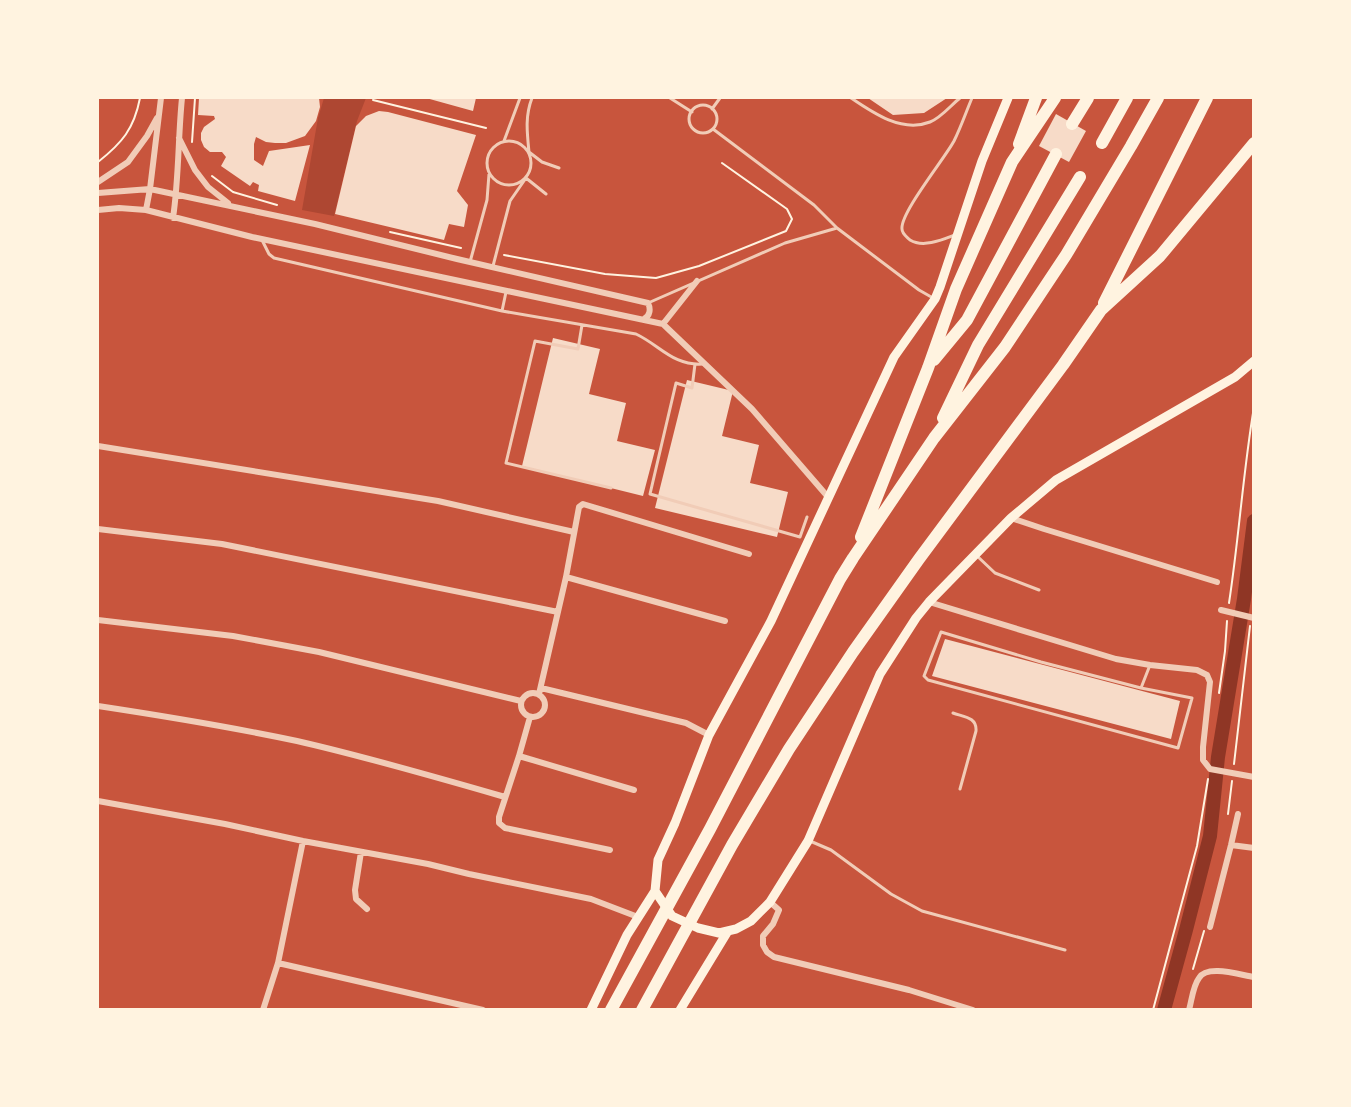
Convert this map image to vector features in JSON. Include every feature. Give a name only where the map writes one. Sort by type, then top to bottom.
[{"type":"highway","points":[[853,558],[928,368],[956,289],[1012,162],[1036,98]]},
{"type":"highway","points":[[1012,162],[1055,98]]},
{"type":"highway","points":[[1072,124],[1088,98]]},
{"type":"highway","points":[[1102,143],[1127,98]]},
{"type":"highway","points":[[611,1010],[710,829],[840,579],[934,438],[1005,347],[1060,264],[1158,98]]},
{"type":"highway","points":[[642,1010],[732,844],[789,749],[919,560],[1101,310],[1207,98]]},
{"type":"highway","points":[[1101,310],[1160,256],[1254,143]]},
{"type":"highway","points":[[928,368],[967,320],[1056,154]]},
{"type":"highway","points":[[934,438],[978,345],[1080,177]]},
{"type":"main road","points":[[591,1010],[627,935],[655,891],[658,860],[709,735],[771,621],[894,357],[935,299],[982,161],[1008,98]]},
{"type":"main road","points":[[655,891],[672,916],[698,928],[719,933],[736,929],[751,921],[770,902],[808,841],[880,674],[929,602],[1011,518],[1056,480],[1235,377],[1254,361]]},
{"type":"main road","points":[[680,1010],[728,931]]},
{"type":"street","points":[[146,210],[160,98]]},
{"type":"street","points":[[172,218],[176,194],[182,98]]},
{"type":"street","points":[[98,182],[128,162],[147,136],[159,112]]},
{"type":"street","points":[[178,137],[195,170],[208,187],[229,205]]},
{"type":"street","points":[[98,193],[150,189],[229,205],[648,303],[650,312],[644,320]]},
{"type":"street","points":[[98,210],[120,208],[146,210],[261,239],[663,324],[752,409],[828,497]]},
{"type":"street","points":[[663,324],[697,281]]},
{"type":"street","points":[[98,446],[438,501],[574,532]]},
{"type":"street","points":[[709,735],[686,723],[540,691],[528,694],[521,701],[522,711],[530,717],[541,714],[544,709],[545,704],[540,691],[566,578],[579,507],[583,504],[749,554]]},
{"type":"street","points":[[1011,518],[1217,582]]},
{"type":"street","points":[[98,529],[222,544],[558,612]]},
{"type":"street","points":[[566,578],[725,621]]},
{"type":"street","points":[[929,602],[1116,659],[1197,670],[1207,675],[1210,682],[1203,759],[1210,769],[1254,777]]},
{"type":"street","points":[[1225,611],[1253,618]]},
{"type":"street","points":[[98,620],[233,636],[319,652],[521,701]]},
{"type":"street","points":[[98,706],[171,717],[297,741],[398,766],[505,797]]},
{"type":"street","points":[[530,717],[499,823],[505,828],[610,850]]},
{"type":"street","points":[[519,756],[634,790]]},
{"type":"street","points":[[98,801],[428,864],[591,899],[638,917]]},
{"type":"street","points":[[1208,927],[1232,844],[1238,814]]},
{"type":"street","points":[[263,1010],[278,963],[303,841]]},
{"type":"street","points":[[1232,844],[1254,848]]},
{"type":"street","points":[[361,852],[355,890],[356,898],[367,909]]},
{"type":"street","points":[[770,902],[779,910],[773,924],[763,936],[763,945],[774,957],[909,990],[973,1010]]},
{"type":"street","points":[[278,963],[483,1010]]},
{"type":"street","points":[[1189,1010],[1198,979],[1209,970],[1254,977]]},
{"type":"lane","points":[[504,141],[520,98]]},
{"type":"lane","points":[[493,267],[510,201],[530,172],[532,165],[526,126],[532,98]]},
{"type":"lane","points":[[670,98],[692,112]]},
{"type":"lane","points":[[712,109],[720,98]]},
{"type":"lane","points":[[851,98],[888,121],[914,125],[931,122],[960,98]]},
{"type":"lane","points":[[958,234],[939,242],[913,242],[904,235],[902,229],[912,204],[954,141],[972,98]]},
{"type":"lane","points":[[704,106],[712,109],[717,121],[713,129],[706,133],[693,129],[690,121],[692,112],[704,106]]},
{"type":"lane","points":[[713,129],[814,205],[837,228],[919,290],[935,299]]},
{"type":"lane","points":[[470,262],[487,200],[489,174],[486,160],[492,147],[504,141],[518,142],[542,162],[559,168]]},
{"type":"lane","points":[[489,174],[506,185],[514,185],[526,178]]},
{"type":"lane","points":[[526,178],[546,194]]},
{"type":"lane","points":[[648,303],[785,243],[837,228]]},
{"type":"lane","points":[[261,239],[269,254],[274,258],[502,311],[636,334],[649,340],[675,359],[685,363],[705,364]]},
{"type":"lane","points":[[502,311],[507,290]]},
{"type":"lane","points":[[582,325],[578,349],[535,341],[506,463],[611,488]]},
{"type":"lane","points":[[695,364],[692,388],[676,383],[651,494],[800,537],[807,517]]},
{"type":"lane","points":[[975,554],[994,573],[1039,590]]},
{"type":"lane","points":[[941,632],[1041,662],[1141,688],[1192,698],[1178,748],[928,680],[924,676],[941,632]]},
{"type":"lane","points":[[1141,688],[1150,665]]},
{"type":"lane","points":[[953,713],[974,721],[976,724],[960,789]]},
{"type":"lane","points":[[808,841],[831,850],[891,894],[922,911],[1065,950]]},
{"type":"path","points":[[98,162],[124,138],[135,120],[140,98]]},
{"type":"path","points":[[194,148],[192,141],[195,98]]},
{"type":"path","points":[[373,100],[486,128]]},
{"type":"path","points":[[498,254],[605,274],[656,278],[699,266],[786,231],[792,219],[787,208],[722,163]]},
{"type":"path","points":[[211,175],[233,192],[278,206]]},
{"type":"path","points":[[382,230],[461,248]]},
{"type":"path","points":[[1233,770],[1253,618]]},
{"type":"path","points":[[1228,813],[1232,780]]},
{"type":"path","points":[[1192,973],[1208,927]]},
{"type":"shaded area","points":[[324,98],[366,98],[357,121],[334,216],[302,210],[318,118]]},
{"type":"building","points":[[199,98],[319,98],[320,107],[316,121],[305,136],[286,143],[266,142],[256,137],[254,144],[254,160],[263,166],[269,151],[310,145],[295,201],[258,191],[259,185],[253,182],[250,186],[221,166],[226,157],[222,152],[210,152],[201,140],[204,127],[215,119],[214,116],[198,115]]},
{"type":"building","points":[[426,98],[476,98],[473,111]]},
{"type":"building","points":[[868,98],[947,98],[924,113],[893,115]]},
{"type":"building","points":[[379,111],[476,135],[457,191],[468,205],[464,227],[449,224],[444,240],[335,214],[356,126],[366,116]]},
{"type":"building","points":[[1056,114],[1086,131],[1069,162],[1039,146]]},
{"type":"building","points":[[553,338],[600,349],[589,394],[626,403],[617,441],[655,450],[643,496],[522,466]]},
{"type":"building","points":[[687,380],[733,391],[722,436],[759,445],[750,483],[788,492],[777,537],[655,508]]},
{"type":"building","points":[[945,639],[1180,701],[1171,739],[932,676]]},
{"type":"waterway","points":[[1164,1010],[1210,836],[1218,757],[1244,599],[1254,521]]}]
